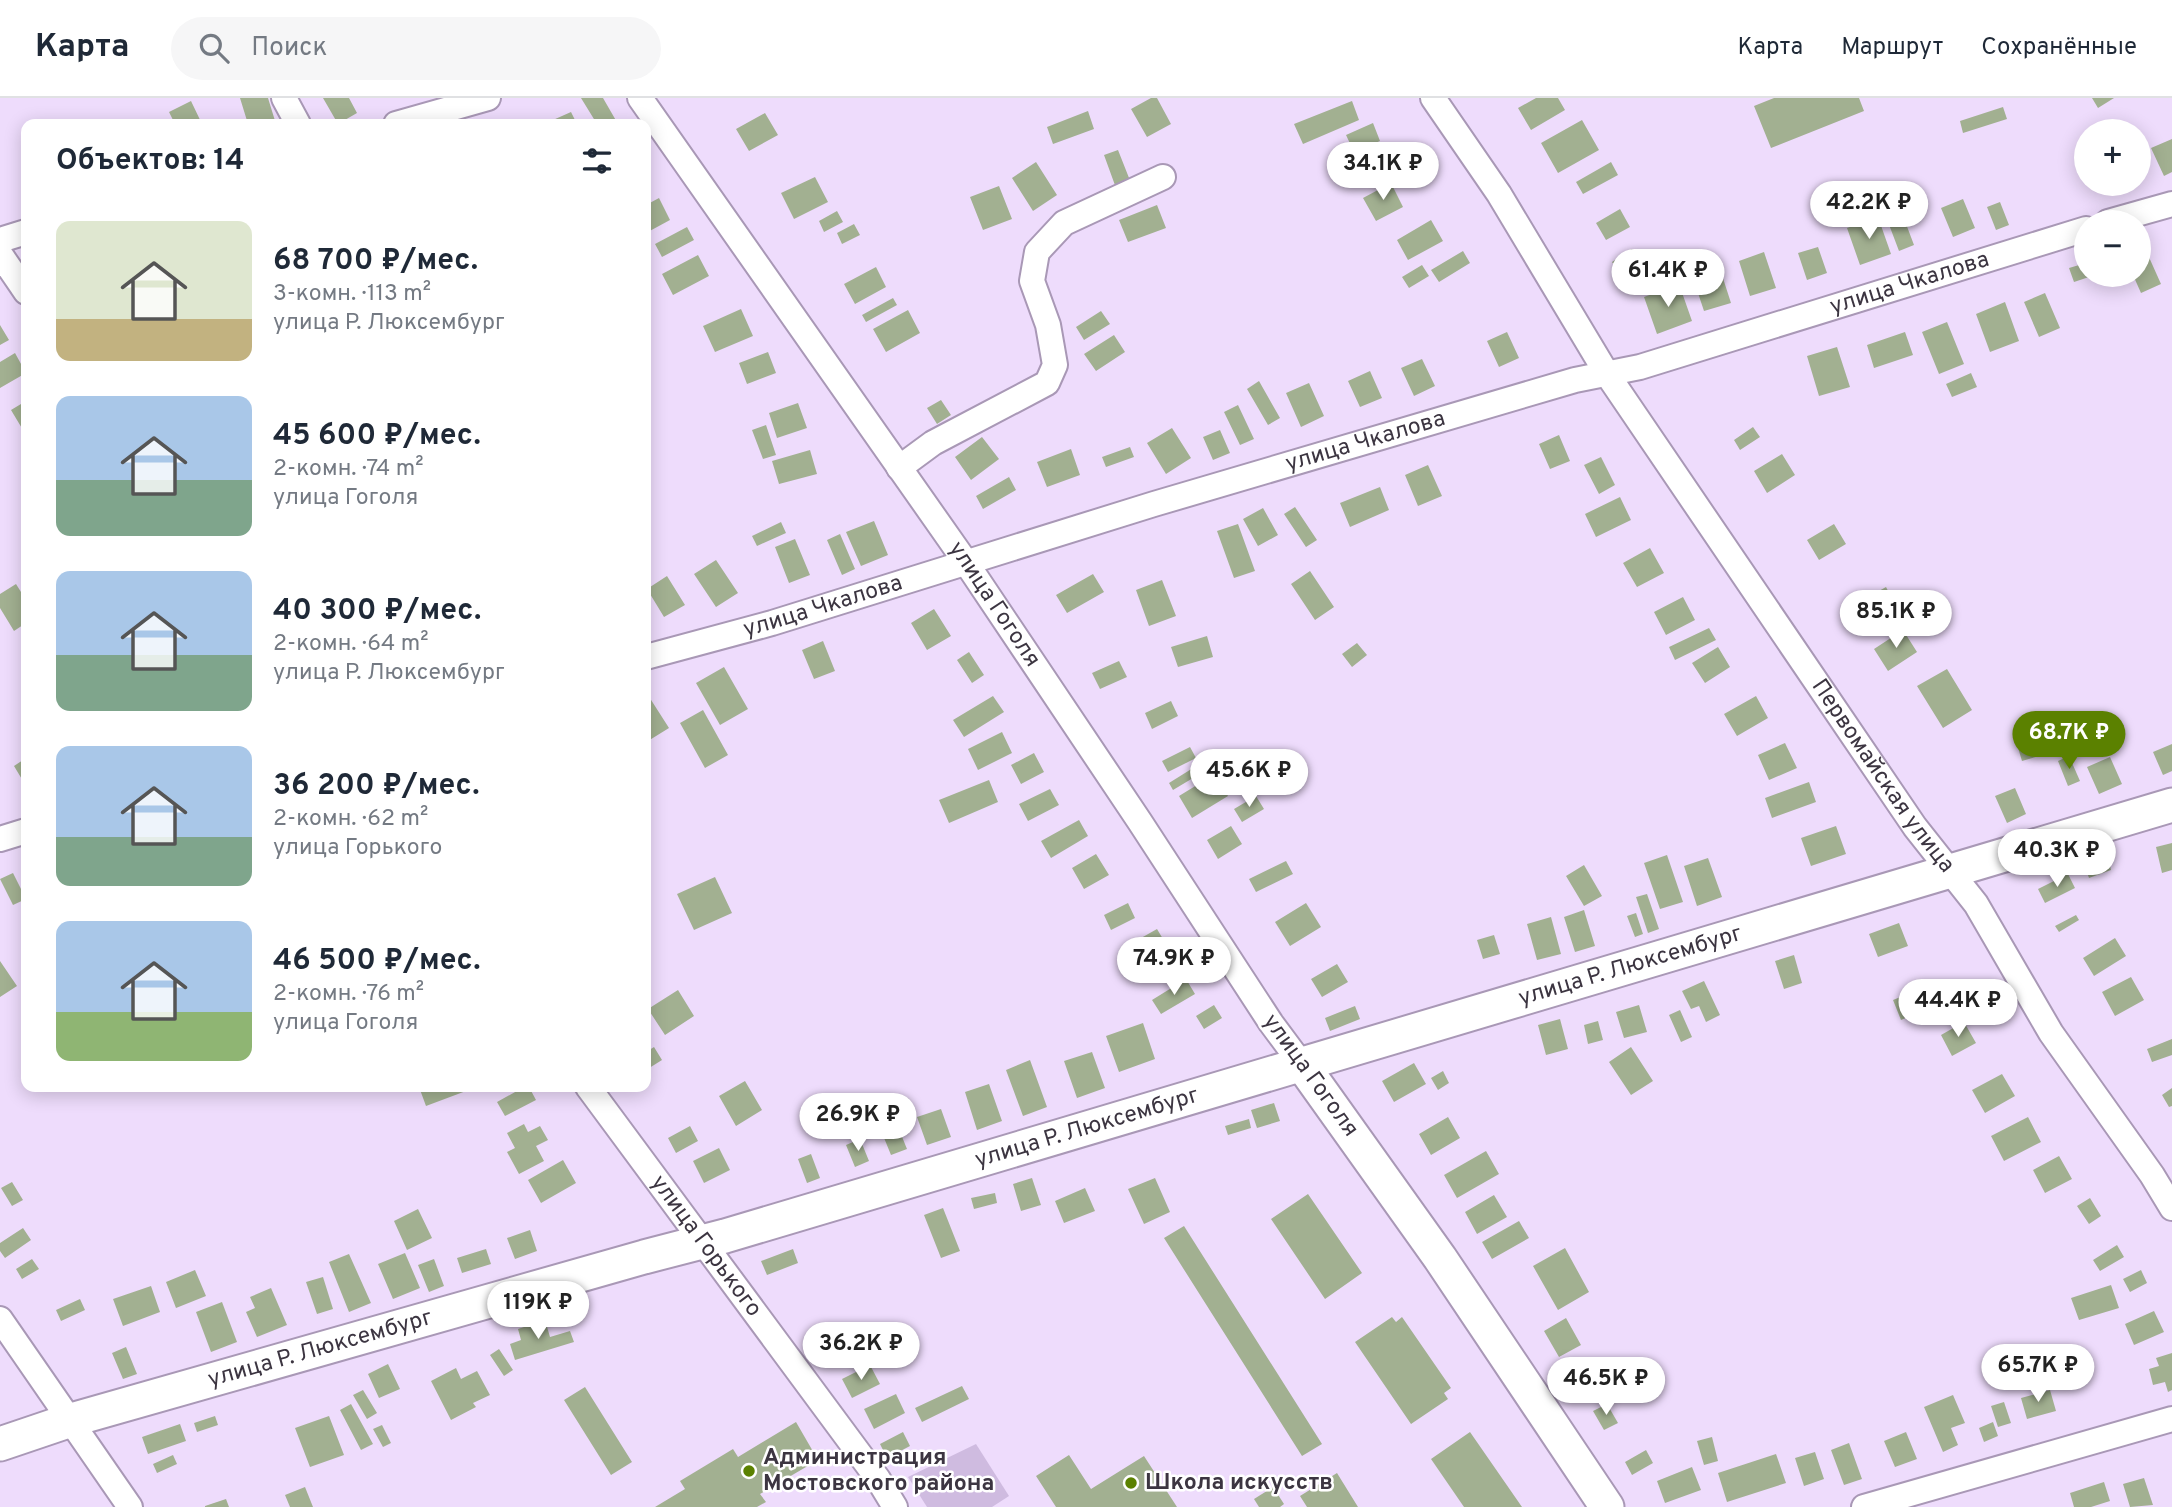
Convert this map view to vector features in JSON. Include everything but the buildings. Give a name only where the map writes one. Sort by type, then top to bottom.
[{"type":"street","points":[[284,98],[295,119]]},
{"type":"street","points":[[414,119],[488,98]]},
{"type":"street","name":"улица Гоголя","points":[[640,98],[965,561],[1140,822],[1270,1023],[1440,1258],[1607,1507]]},
{"type":"street","name":"Первомайская улица","points":[[1433,98],[1499,194],[1607,374],[1915,827],[1976,904],[2051,1033],[2172,1208]]},
{"type":"street","points":[[899,468],[933,443],[1047,383],[1055,365],[1048,326],[1032,281],[1037,252],[1064,223],[1163,177]]},
{"type":"street","points":[[2151,210],[2172,204]]},
{"type":"street","name":"улица Чкалова","points":[[651,656],[772,623],[965,561],[1575,380],[1640,367],[2074,233]]},
{"type":"street","points":[[0,240],[21,234]]},
{"type":"street","points":[[0,254],[21,285]]},
{"type":"street","name":"улица Р. Люксембург","points":[[0,1444],[71,1420],[701,1242],[1303,1066],[2172,806]]},
{"type":"street","points":[[0,839],[21,833]]},
{"type":"street","name":"улица Горького","points":[[592,1092],[878,1479],[895,1507]]},
{"type":"street","points":[[0,1319],[130,1507]]},
{"type":"street","points":[[1864,1507],[2172,1419]]},
{"type":"shaded area","points":[[976,1444],[1009,1496],[992,1507],[927,1507],[908,1477]]},
{"type":"place","name":"Администрация Мостовского района","points":[[749,1471]]},
{"type":"place","name":"Школа искусств","points":[[1131,1483]]}]
